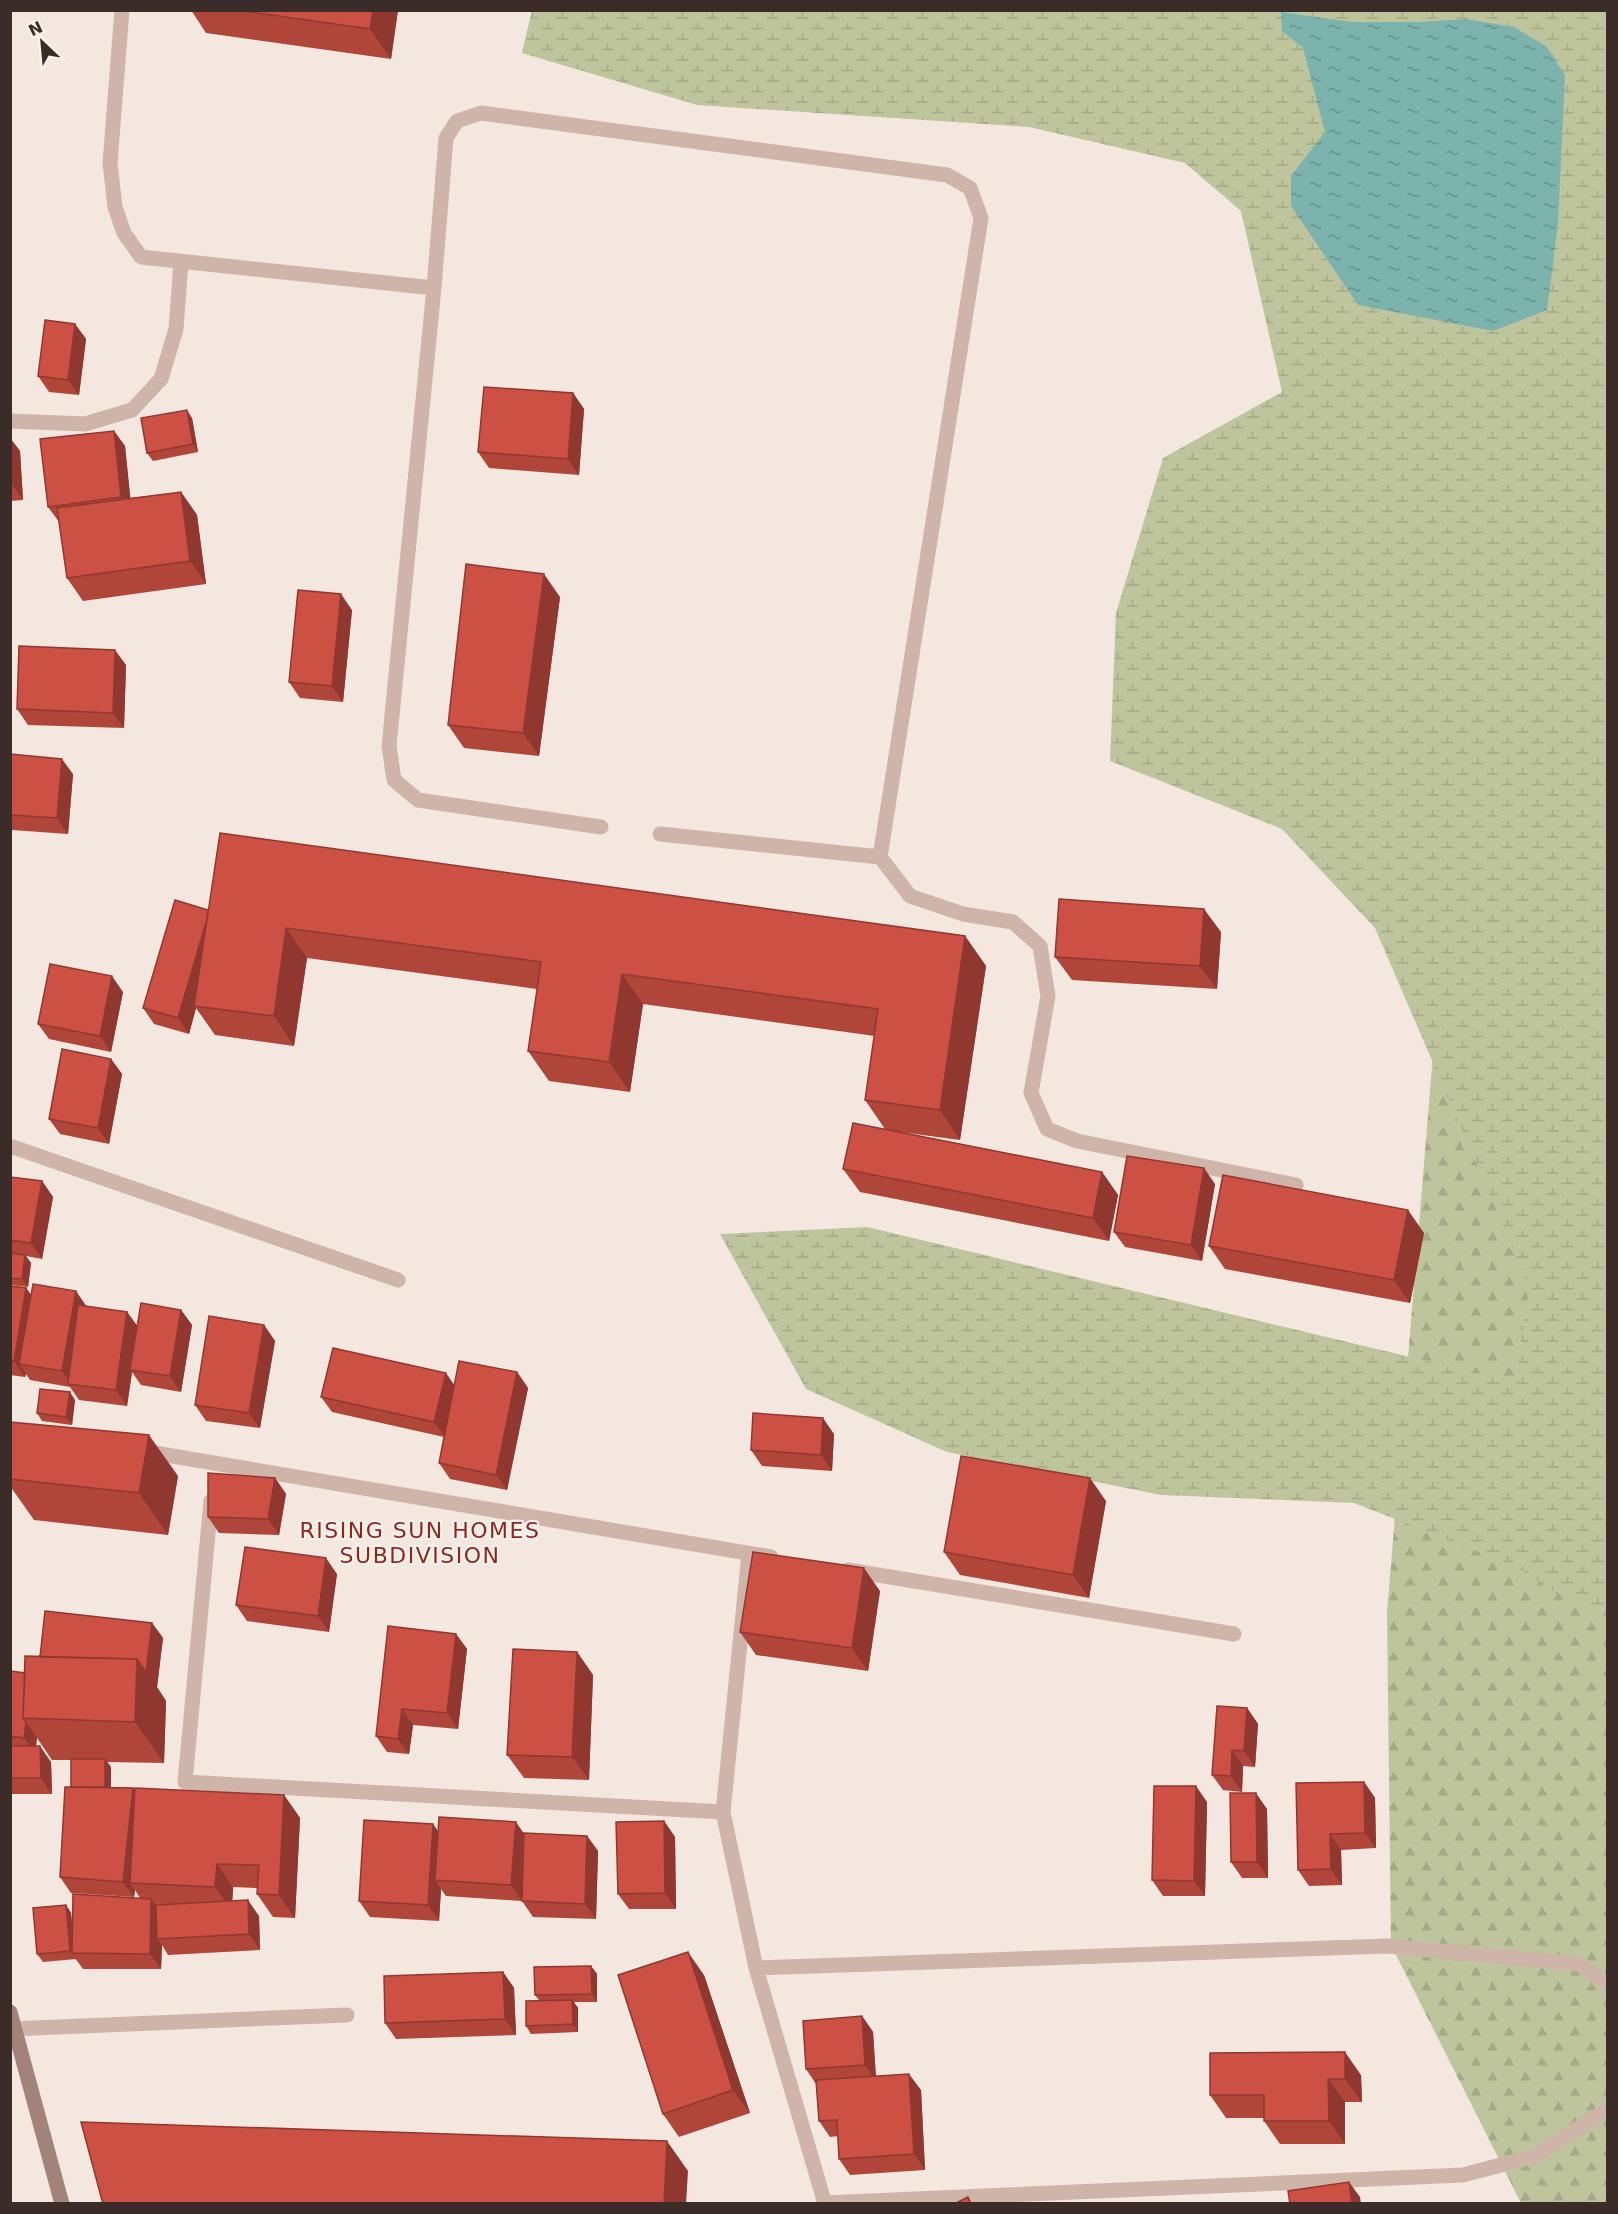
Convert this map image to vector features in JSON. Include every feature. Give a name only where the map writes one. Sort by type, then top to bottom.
[{"type":"main road","points":[[10,2012],[62,2204]]},
{"type":"street","points":[[122,10],[110,163],[115,207],[124,233],[141,257],[434,288]]},
{"type":"street","points":[[602,827],[418,800],[394,780],[389,746],[434,288],[446,138],[457,121],[482,113],[947,175],[970,188],[981,218],[880,857]]},
{"type":"street","points":[[10,421],[85,424],[132,410],[160,379],[176,329],[181,262]]},
{"type":"street","points":[[660,834],[880,857],[910,896],[963,914],[1013,922],[1040,946],[1048,996],[1031,1093],[1047,1129],[1077,1141],[1296,1185]]},
{"type":"street","points":[[10,1146],[398,1280]]},
{"type":"street","points":[[124,1448],[213,1476],[784,1559]]},
{"type":"street","points":[[213,1476],[185,1782],[723,1812]]},
{"type":"street","points":[[749,1554],[723,1812],[756,1968],[825,2203],[1462,2175],[1535,2156],[1608,2109]]},
{"type":"street","points":[[832,1567],[1234,1634]]},
{"type":"street","points":[[756,1968],[1388,1946],[1579,1964],[1608,1984]]},
{"type":"street","points":[[13,2028],[347,2015]]},
{"type":"green space","points":[[532,10],[1607,11],[1607,1614],[1556,1593],[1517,1567],[1354,1503],[1161,1495],[947,1452],[806,1389],[720,1234],[867,1227],[1515,1382],[1529,1286],[1375,928],[1282,829],[1110,761],[1116,613],[1163,458],[1282,392],[1241,211],[1185,163],[1029,127],[697,105],[522,53]]},
{"type":"green space","points":[[1519,11],[1607,11],[1607,2203],[1521,2203],[1391,1945],[1387,1613]]},
{"type":"water","points":[[1281,12],[1352,22],[1465,19],[1514,27],[1546,46],[1565,75],[1558,224],[1547,310],[1493,331],[1358,305],[1291,206],[1291,176],[1325,132],[1303,48],[1282,31]]},
{"type":"building","points":[[237,10],[373,10],[370,29]]},
{"type":"building","points":[[45,320],[75,324],[68,380],[38,376]]},
{"type":"building","points":[[484,387],[573,393],[568,459],[478,452]]},
{"type":"building","points":[[187,410],[193,444],[147,453],[141,418]]},
{"type":"building","points":[[114,431],[121,497],[48,507],[40,439]]},
{"type":"building","points":[[181,492],[190,561],[67,578],[57,508]]},
{"type":"building","points":[[466,564],[544,574],[523,733],[448,725]]},
{"type":"building","points":[[298,590],[341,594],[332,686],[289,682]]},
{"type":"building","points":[[19,646],[115,650],[113,713],[17,709]]},
{"type":"building","points":[[10,754],[62,759],[57,818],[10,815]]},
{"type":"building","points":[[220,833],[965,936],[940,1110],[865,1100],[878,1009],[622,974],[609,1062],[528,1051],[541,962],[286,928],[274,1016],[194,1006]]},
{"type":"building","points":[[1059,899],[1204,909],[1200,966],[1055,957]]},
{"type":"building","points":[[175,900],[208,910],[178,1018],[143,1008]]},
{"type":"building","points":[[50,964],[112,976],[100,1036],[38,1024]]},
{"type":"building","points":[[62,1049],[111,1059],[98,1128],[49,1119]]},
{"type":"building","points":[[853,1123],[1102,1172],[1093,1218],[843,1169]]},
{"type":"building","points":[[1127,1156],[1204,1168],[1191,1245],[1114,1232]]},
{"type":"building","points":[[1223,1175],[1408,1210],[1394,1280],[1209,1246]]},
{"type":"building","points":[[10,1177],[42,1181],[31,1243],[10,1240]]},
{"type":"building","points":[[10,1253],[25,1255],[22,1279],[10,1278]]},
{"type":"building","points":[[33,1284],[76,1291],[62,1371],[19,1364]]},
{"type":"building","points":[[10,1286],[26,1288],[14,1361],[10,1360]]},
{"type":"building","points":[[141,1303],[181,1310],[170,1376],[130,1370]]},
{"type":"building","points":[[78,1305],[127,1312],[116,1390],[68,1384]]},
{"type":"building","points":[[209,1316],[264,1325],[249,1413],[195,1405]]},
{"type":"building","points":[[333,1348],[446,1373],[434,1422],[321,1397]]},
{"type":"building","points":[[459,1361],[517,1372],[496,1475],[439,1463]]},
{"type":"building","points":[[40,1389],[70,1392],[66,1417],[37,1413]]},
{"type":"building","points":[[753,1413],[823,1418],[821,1455],[751,1450]]},
{"type":"building","points":[[10,1422],[149,1435],[139,1493],[10,1479]]},
{"type":"building","points":[[961,1456],[1090,1478],[1073,1575],[944,1552]]},
{"type":"building","points":[[208,1473],[275,1478],[268,1519],[208,1517]]},
{"type":"building","points":[[245,1547],[326,1558],[318,1616],[236,1605]]},
{"type":"building","points":[[753,1552],[864,1568],[852,1648],[740,1632]]},
{"type":"building","points":[[45,1611],[152,1623],[146,1672],[137,1659],[40,1657]]},
{"type":"building","points":[[388,1626],[456,1634],[447,1713],[402,1709],[398,1739],[376,1736]]},
{"type":"building","points":[[513,1649],[577,1652],[572,1757],[507,1755]]},
{"type":"building","points":[[25,1656],[137,1659],[135,1722],[23,1718]]},
{"type":"building","points":[[10,1671],[25,1673],[24,1738],[10,1736]]},
{"type":"building","points":[[1217,1706],[1247,1708],[1244,1751],[1232,1750],[1231,1776],[1212,1775]]},
{"type":"building","points":[[10,1746],[40,1746],[41,1778],[10,1778]]},
{"type":"building","points":[[71,1759],[105,1759],[105,1787],[71,1787]]},
{"type":"building","points":[[1364,1782],[1365,1833],[1330,1834],[1331,1869],[1298,1870],[1296,1783]]},
{"type":"building","points":[[1154,1786],[1196,1786],[1194,1881],[1152,1880]]},
{"type":"building","points":[[65,1787],[133,1788],[123,1882],[60,1877]]},
{"type":"building","points":[[135,1788],[284,1795],[279,1895],[257,1894],[259,1865],[217,1864],[215,1887],[130,1883]]},
{"type":"building","points":[[1230,1793],[1256,1793],[1257,1862],[1231,1862]]},
{"type":"building","points":[[439,1817],[516,1822],[511,1885],[435,1880]]},
{"type":"building","points":[[364,1820],[433,1824],[428,1905],[359,1901]]},
{"type":"building","points":[[664,1821],[665,1893],[618,1894],[616,1822]]},
{"type":"building","points":[[524,1833],[587,1836],[585,1904],[522,1901]]},
{"type":"building","points":[[73,1894],[151,1899],[150,1954],[72,1953]]},
{"type":"building","points":[[248,1900],[249,1934],[157,1939],[156,1905]]},
{"type":"building","points":[[66,1905],[70,1951],[37,1954],[33,1908]]},
{"type":"building","points":[[688,1952],[733,2090],[663,2114],[618,1975]]},
{"type":"building","points":[[591,1966],[592,1994],[535,1995],[534,1967]]},
{"type":"building","points":[[503,1972],[505,2019],[385,2023],[384,1976]]},
{"type":"building","points":[[572,2000],[573,2024],[526,2026],[526,2001]]},
{"type":"building","points":[[862,2016],[865,2065],[806,2069],[803,2021]]},
{"type":"building","points":[[1345,2052],[1345,2079],[1328,2079],[1329,2121],[1264,2121],[1264,2095],[1210,2095],[1210,2053]]},
{"type":"building","points":[[909,2074],[914,2154],[839,2159],[837,2120],[819,2121],[816,2080]]},
{"type":"building","points":[[81,2122],[667,2141],[664,2204],[103,2204]]},
{"type":"building","points":[[1349,2182],[1352,2204],[1290,2204],[1288,2191]]},
{"type":"building","points":[[968,2197],[971,2204],[954,2204]]},
{"type":"district","name":"RISING SUN HOMES SUBDIVISION","points":[[420,1542]]}]
